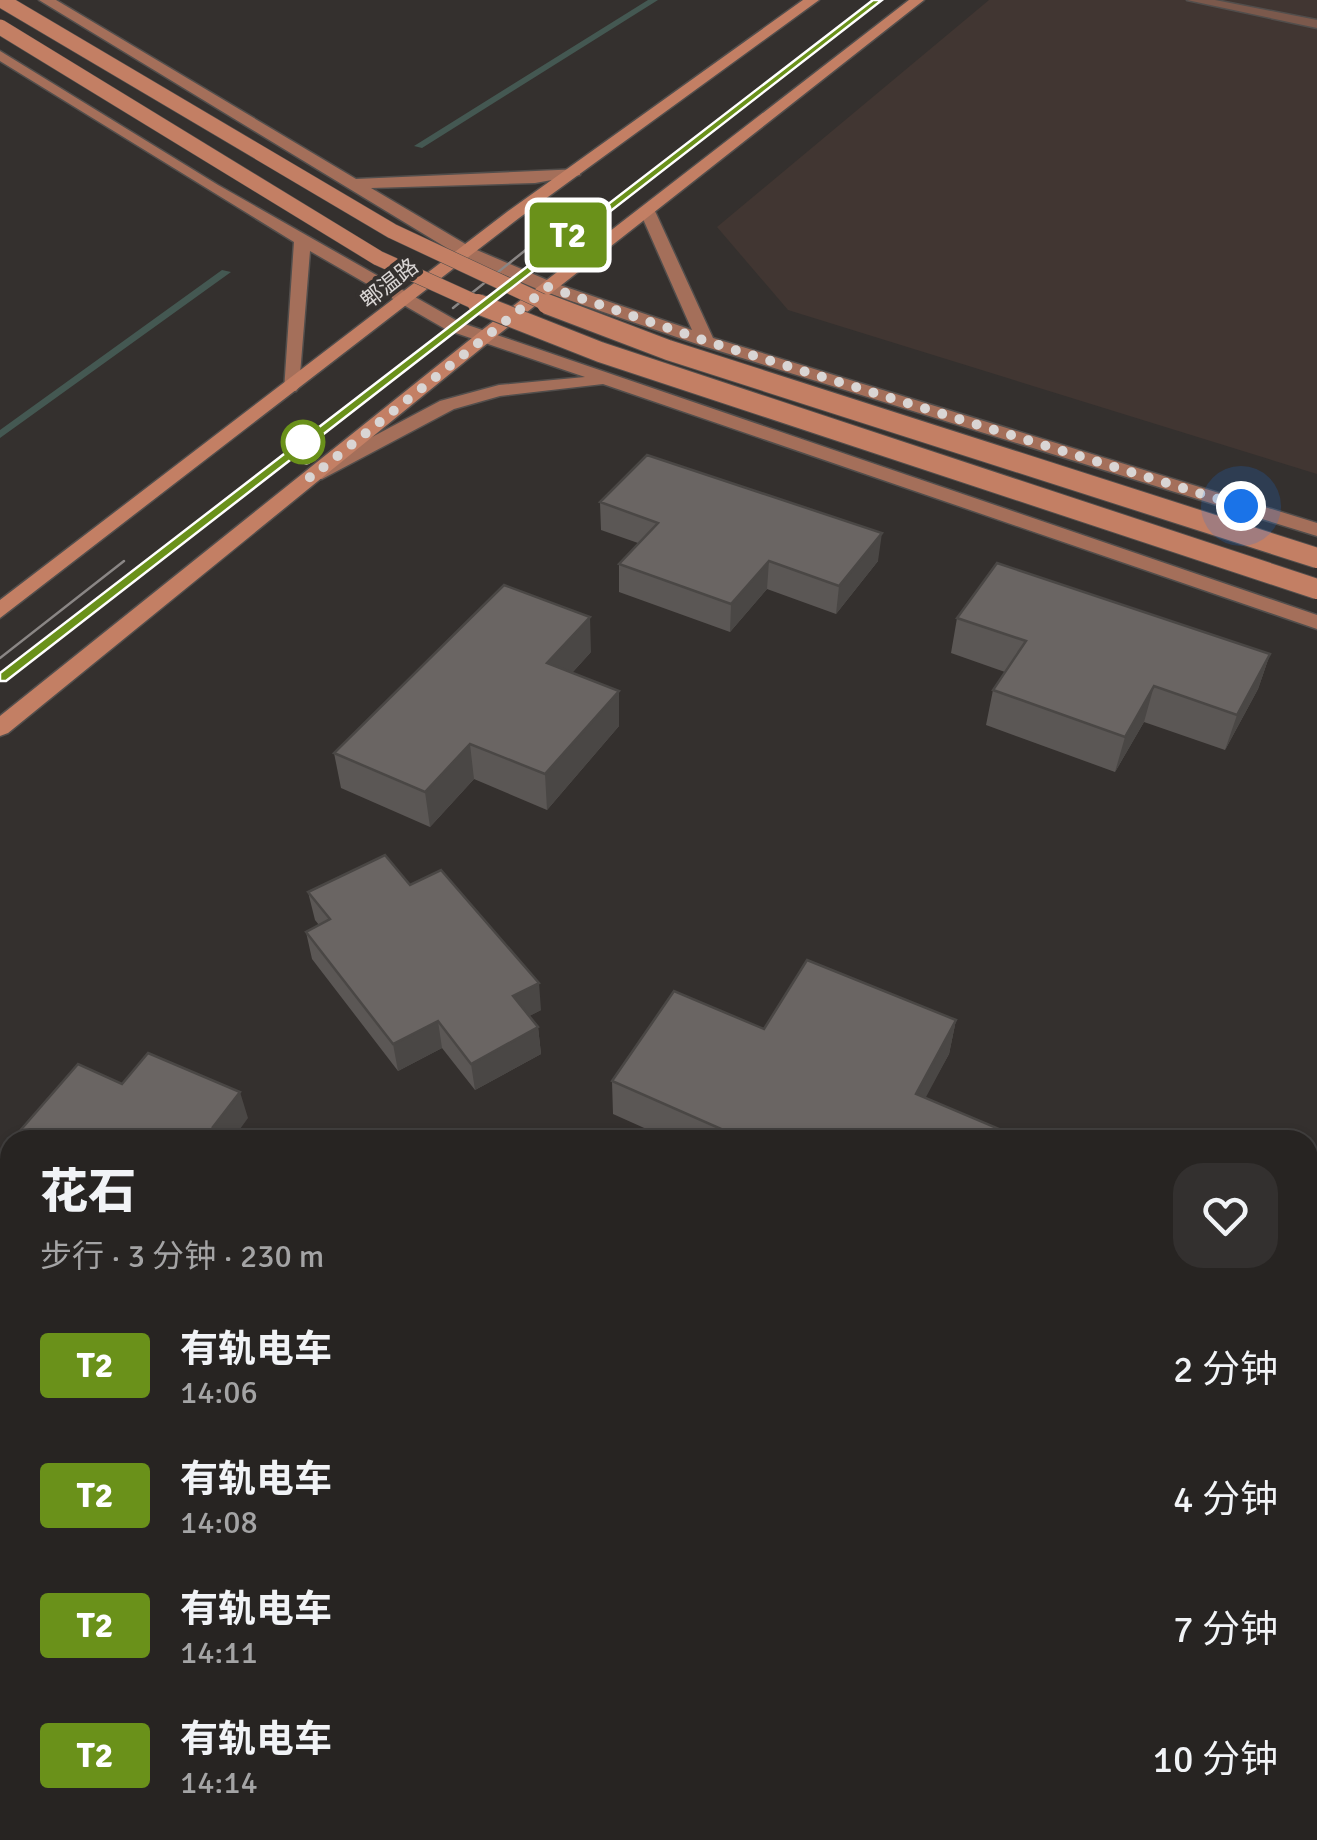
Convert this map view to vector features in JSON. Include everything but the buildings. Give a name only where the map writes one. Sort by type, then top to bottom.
[{"type":"main road","points":[[1,0],[392,231],[562,311],[686,356],[1317,558]]},
{"type":"main road","points":[[46,0],[466,252],[548,287],[706,341],[1317,530]]},
{"type":"main road","name":"郫温路","points":[[0,611],[466,252],[812,0]]},
{"type":"main road","points":[[0,728],[483,338],[917,0]]},
{"type":"main road","points":[[0,27],[378,258],[473,302],[618,358],[1317,590]]},
{"type":"main road","points":[[0,54],[402,301],[483,338],[1317,622]]},
{"type":"main road","points":[[354,184],[535,178],[574,172]]},
{"type":"main road","points":[[648,212],[706,341]]},
{"type":"main road","points":[[290,388],[302,242]]},
{"type":"main road","points":[[310,478],[447,405],[546,384],[614,382]]},
{"type":"street","points":[[1194,0],[1317,24]]},
{"type":"shaded area","points":[[989,0],[1317,0],[1317,474],[788,310],[717,227]]},
{"type":"waterway","points":[[419,146],[654,0]]},
{"type":"waterway","points":[[0,435],[226,272]]},
{"type":"tram line","points":[[0,677],[876,0]]},
{"type":"tram line","name":"T2","points":[[0,677],[876,0]]},
{"type":"tram line","points":[[453,308],[547,233]]},
{"type":"tram line","points":[[0,658],[124,561]]},
{"type":"route","points":[[303,442],[310,478],[548,287],[706,341],[1241,506]]}]
